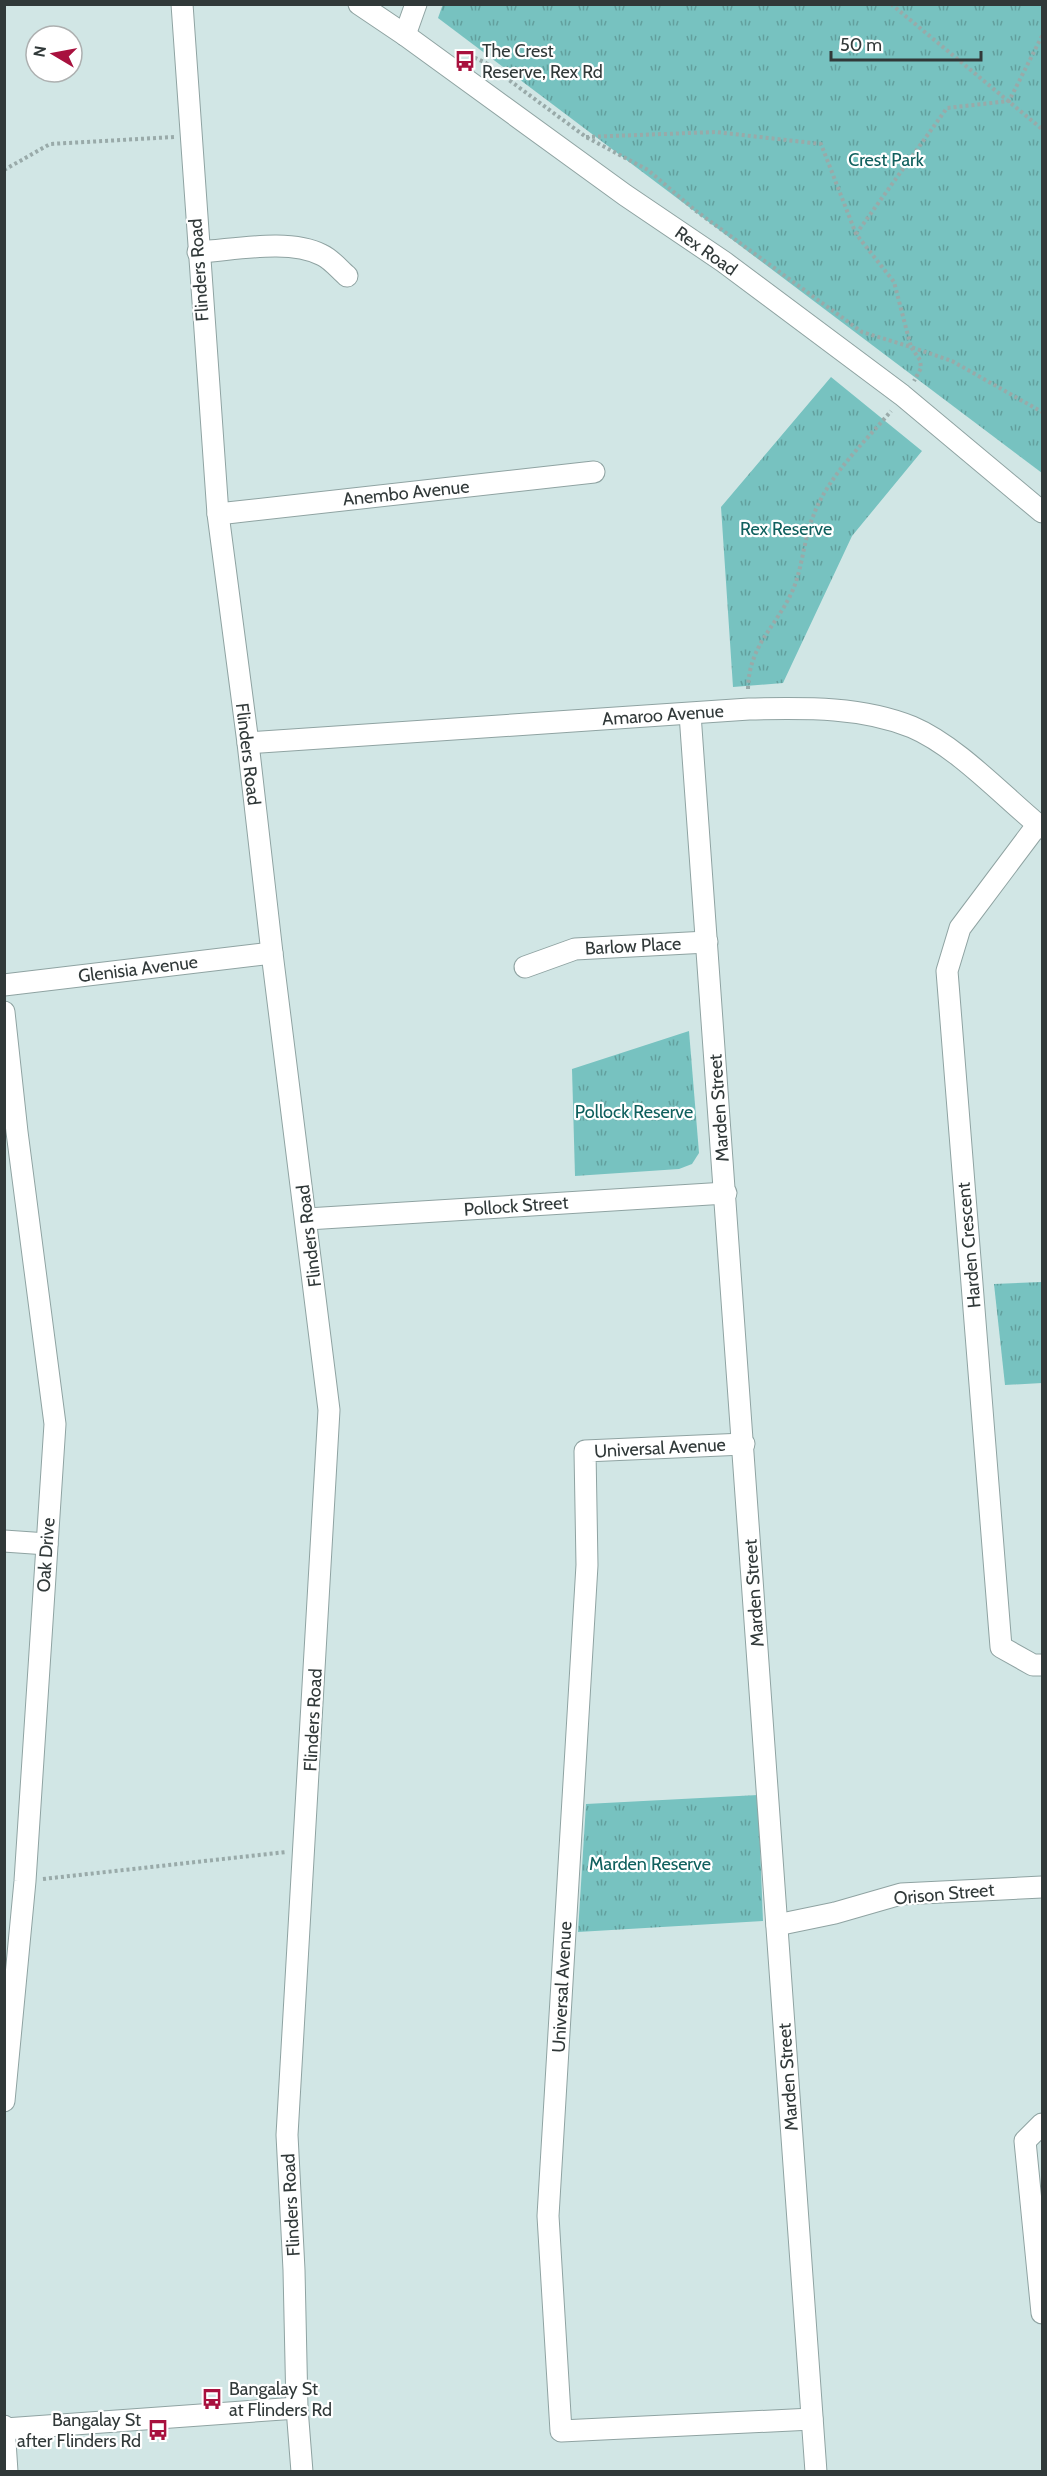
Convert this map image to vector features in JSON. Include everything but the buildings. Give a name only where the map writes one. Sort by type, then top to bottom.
[{"type":"street","name":"Flinders Road","points":[[182,4],[218,514],[329,1410],[287,2135],[294,2270],[297,2408],[302,2472]]},
{"type":"street","name":"Rex Road","points":[[359,4],[405,35],[541,136],[771,297],[902,396],[1042,512]]},
{"type":"street","points":[[405,35],[416,4]]},
{"type":"street","points":[[198,252],[280,246],[308,249],[324,255],[346,276]]},
{"type":"street","name":"Anembo Avenue","points":[[218,514],[594,472]]},
{"type":"street","name":"Amaroo Avenue","points":[[248,743],[749,709],[808,708],[872,714],[913,728],[950,751],[1040,826]]},
{"type":"street","name":"Marden Street","points":[[690,714],[816,2472]]},
{"type":"street","name":"Harden Crescent","points":[[1040,826],[960,928],[947,971],[1001,1647],[1033,1665],[1042,1665]]},
{"type":"street","name":"Barlow Place","points":[[525,967],[575,949],[707,942]]},
{"type":"street","name":"Glenisia Avenue","points":[[4,985],[272,953]]},
{"type":"street","name":"Oak Drive","points":[[4,1012],[11,1133],[55,1424],[25,1881],[4,2101]]},
{"type":"street","name":"Pollock Street","points":[[307,1220],[726,1193]]},
{"type":"street","name":"Universal Avenue","points":[[744,1444],[585,1451],[587,1564],[548,2216],[561,2431],[812,2419]]},
{"type":"street","points":[[4,1541],[47,1544]]},
{"type":"street","name":"Orison Street","points":[[777,1925],[835,1913],[901,1894],[1042,1887]]},
{"type":"street","points":[[1042,2124],[1025,2141],[1042,2313]]},
{"type":"street","points":[[6,2472],[5,2428],[297,2408]]},
{"type":"path","points":[[891,4],[1042,129]]},
{"type":"path","points":[[1009,101],[1042,36]]},
{"type":"path","points":[[463,51],[486,63],[586,137],[648,170],[696,211],[862,332],[952,361],[1042,412]]},
{"type":"path","points":[[856,234],[947,108],[1009,101]]},
{"type":"path","points":[[586,137],[716,132],[821,144],[856,234],[894,282],[911,347],[920,360],[921,368],[915,380]]},
{"type":"path","points":[[4,170],[50,144],[190,136]]},
{"type":"path","points":[[748,697],[748,677],[754,657],[767,630],[796,584],[806,535],[824,491],[891,411]]},
{"type":"path","points":[[39,1879],[284,1852]]},
{"type":"green space","name":"Crest Park","points":[[443,4],[1042,5],[1042,473],[438,18]]},
{"type":"green space","name":"Rex Reserve","points":[[831,377],[922,451],[852,536],[783,683],[733,687],[721,507]]},
{"type":"green space","name":"Pollock Reserve","points":[[689,1031],[699,1153],[692,1164],[679,1169],[575,1176],[572,1069]]},
{"type":"green space","points":[[1042,1282],[1042,1383],[1005,1385],[994,1284]]},
{"type":"green space","name":"Marden Reserve","points":[[758,1795],[763,1921],[578,1932],[586,1804]]},
{"type":"place","name":"The Crest Reserve, Rex Rd","points":[[465,61]]},
{"type":"place","name":"Bangalay St at Flinders Rd","points":[[212,2399]]},
{"type":"place","name":"Bangalay St after Flinders Rd","points":[[158,2430]]}]
